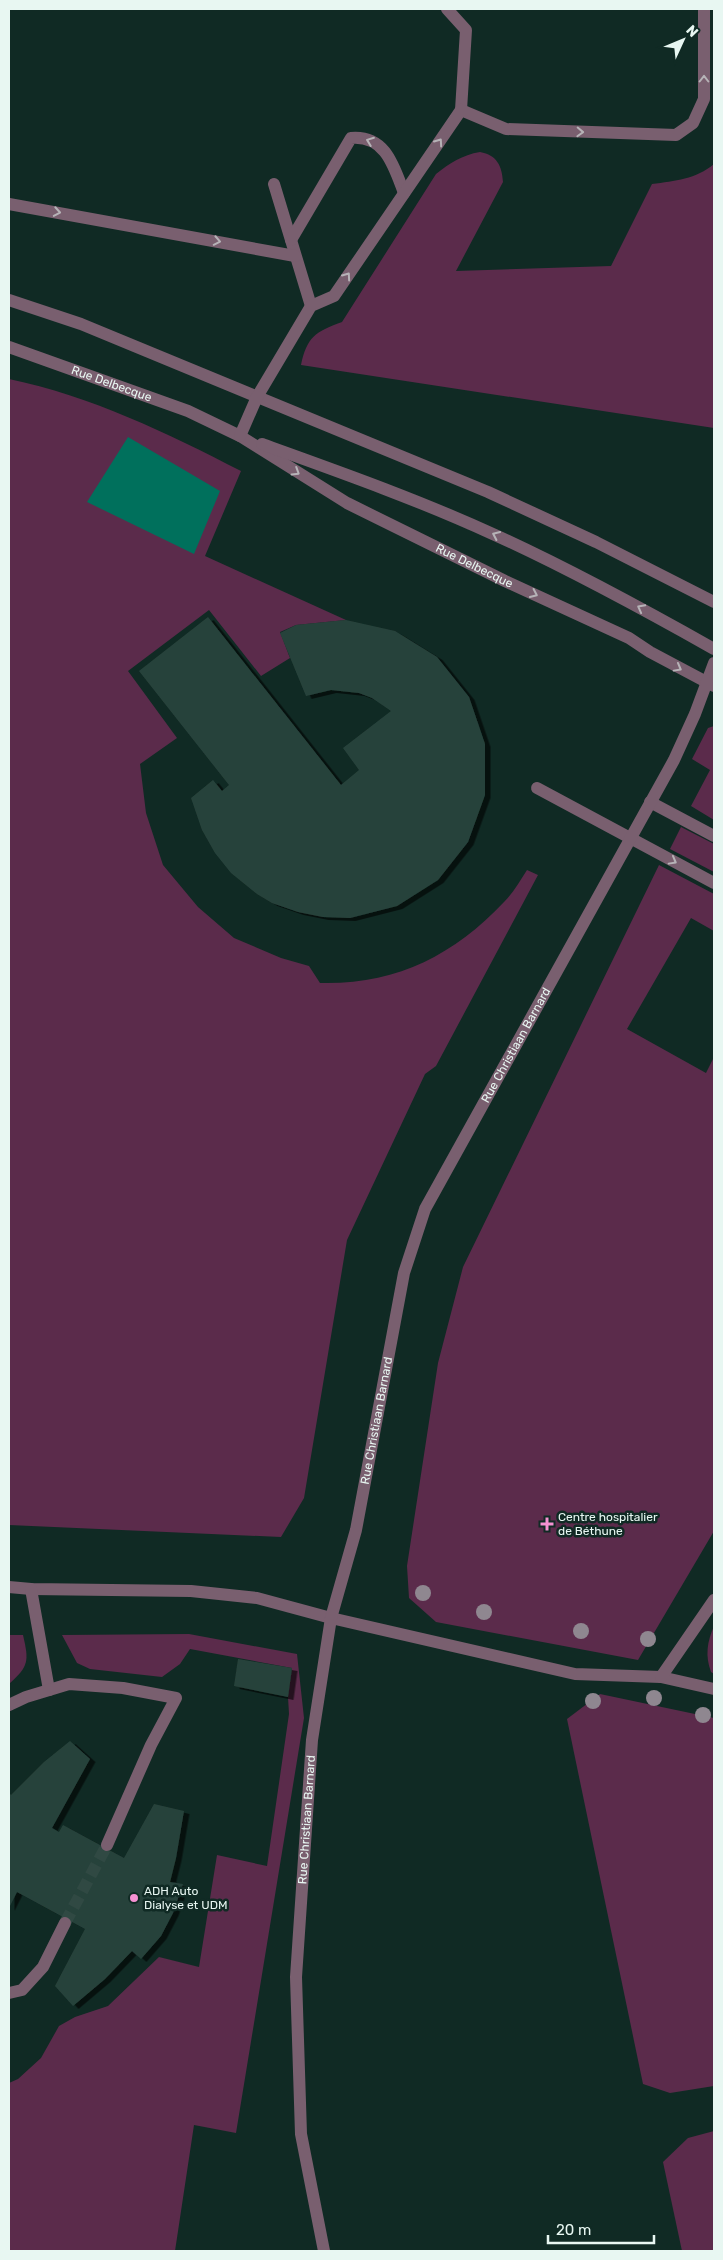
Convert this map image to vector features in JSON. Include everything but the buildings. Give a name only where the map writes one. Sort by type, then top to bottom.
[{"type":"street","points":[[240,436],[258,397],[311,306],[334,296],[461,110],[466,30],[447,9]]},
{"type":"street","points":[[461,110],[506,129],[676,135],[694,123],[704,99],[704,9]]},
{"type":"street","points":[[291,240],[352,138],[360,137],[375,141],[391,157],[404,193]]},
{"type":"street","points":[[274,184],[311,306]]},
{"type":"street","points":[[9,204],[295,256]]},
{"type":"street","points":[[9,300],[81,324],[488,492],[596,542],[714,602]]},
{"type":"street","name":"Rue Delbecque","points":[[9,347],[179,407],[240,436],[354,476],[496,535],[612,593],[714,650]]},
{"type":"street","name":"Rue Delbecque","points":[[240,436],[347,503],[505,581],[629,638],[650,652],[711,685]]},
{"type":"street","name":"Rue Christiaan Barnard","points":[[325,2250],[301,2134],[296,1977],[312,1740],[331,1618],[356,1530],[404,1273],[425,1210],[674,760],[695,714],[711,685],[714,663]]},
{"type":"street","points":[[537,788],[714,883]]},
{"type":"street","points":[[650,802],[714,836]]},
{"type":"street","points":[[9,1586],[31,1589],[191,1591],[257,1598],[331,1618],[575,1674],[661,1677],[714,1689]]},
{"type":"street","points":[[31,1589],[49,1690]]},
{"type":"street","points":[[661,1677],[714,1600]]},
{"type":"street","points":[[9,1705],[69,1684],[123,1688],[176,1698],[151,1745],[107,1845]]},
{"type":"street","points":[[9,1993],[22,1990],[43,1967],[65,1923]]},
{"type":"shaded area","points":[[480,152],[486,153],[498,162],[503,182],[456,271],[611,266],[652,184],[693,176],[714,164],[714,428],[301,365],[309,342],[325,329],[342,322],[436,174],[457,160]]},
{"type":"shaded area","points":[[9,379],[69,395],[128,417],[241,471],[205,556],[346,620],[296,625],[280,632],[290,658],[261,676],[209,610],[128,671],[177,738],[140,764],[146,813],[163,865],[198,907],[234,938],[281,958],[309,966],[320,983],[347,982],[373,979],[398,972],[421,964],[443,952],[485,921],[510,895],[527,870],[538,875],[436,1066],[425,1074],[347,1240],[304,1498],[281,1537],[9,1525]]},
{"type":"shaded area","points":[[128,437],[220,491],[194,554],[87,502]]},
{"type":"shaded area","points":[[714,726],[714,820],[691,806],[710,770],[692,759],[708,728]]},
{"type":"shaded area","points":[[681,827],[714,844],[714,872],[670,849]]},
{"type":"shaded area","points":[[659,865],[714,894],[714,931],[691,918],[627,1029],[706,1073],[714,1057],[714,1531],[638,1660],[436,1622],[409,1598],[407,1566],[438,1363],[463,1267]]},
{"type":"shaded area","points":[[714,1626],[714,1674],[711,1672],[707,1655],[708,1643]]},
{"type":"shaded area","points":[[189,1634],[297,1654],[304,1718],[236,2133],[194,2125],[175,2251],[9,2251],[9,2083],[18,2079],[41,2058],[59,2026],[75,2017],[108,2006],[159,1957],[199,1967],[217,1855],[267,1866],[289,1714],[288,1697],[292,1668],[190,1649],[180,1664],[162,1677],[90,1669],[77,1663],[62,1635]]},
{"type":"shaded area","points":[[9,1635],[23,1635],[26,1662],[9,1684]]},
{"type":"shaded area","points":[[600,1694],[714,1718],[714,2086],[670,2093],[643,2084],[567,1719]]},
{"type":"shaded area","points":[[714,2131],[714,2251],[682,2251],[663,2162],[688,2138]]},
{"type":"tunnel","points":[[65,1923],[107,1845]]},
{"type":"place","name":"Centre hospitalier de Béthune","points":[[547,1524]]},
{"type":"place","name":"ADH Auto Dialyse et UDM","points":[[134,1898]]}]
